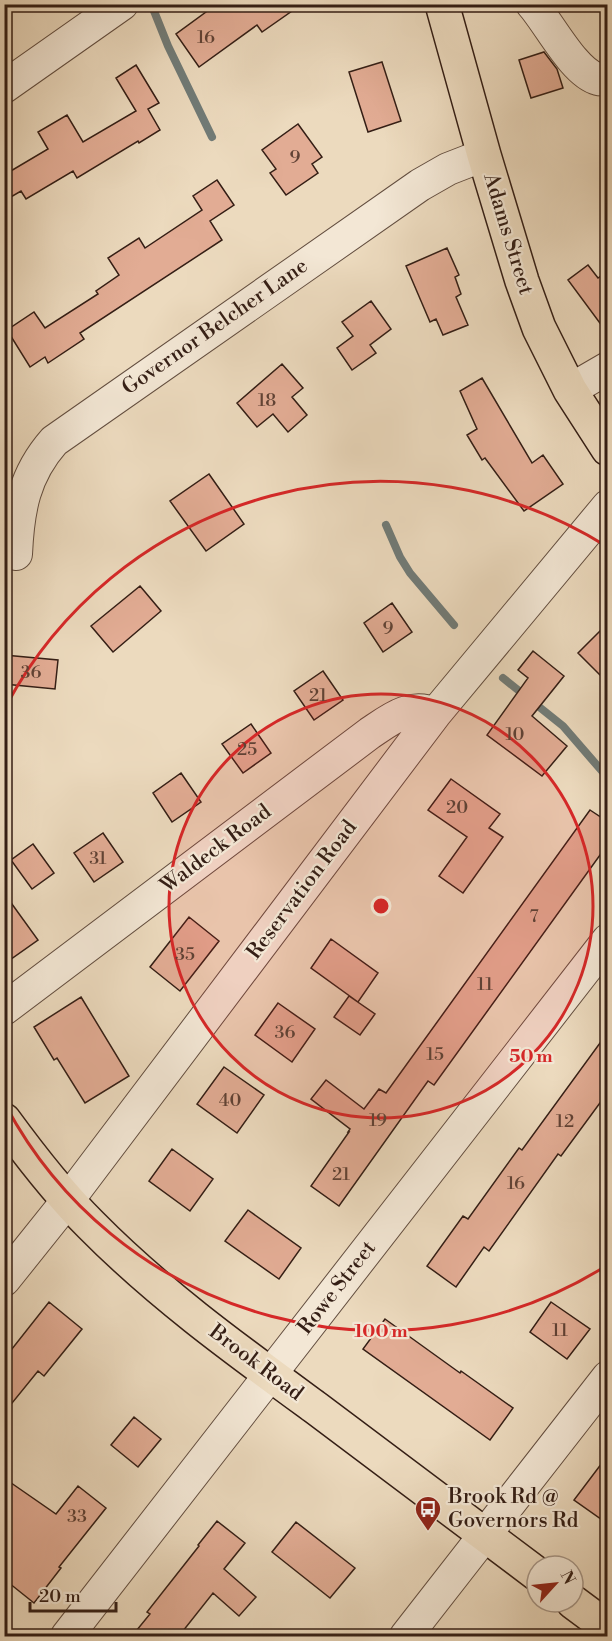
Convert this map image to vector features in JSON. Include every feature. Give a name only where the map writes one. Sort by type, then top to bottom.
[{"type":"main road","name":"Adams Street","points":[[442,4],[484,155],[532,310],[547,346],[570,390],[608,449]]},
{"type":"main road","name":"Brook Road","points":[[4,1120],[68,1200],[114,1248],[163,1291],[525,1565]]},
{"type":"main road","points":[[585,1611],[608,1628]]},
{"type":"street","points":[[4,87],[122,4]]},
{"type":"street","points":[[532,4],[578,66],[588,75],[608,80]]},
{"type":"street","name":"Governor Belcher Lane","points":[[16,554],[20,511],[25,491],[41,455],[54,441],[420,185],[448,169],[484,155]]},
{"type":"street","points":[[570,390],[608,368]]},
{"type":"street","name":"Reservation Road","points":[[4,1280],[68,1200],[435,714],[608,506]]},
{"type":"street","name":"Waldeck Road","points":[[4,1009],[370,733],[411,710],[420,709],[435,714]]},
{"type":"street","name":"Rowe Street","points":[[67,1636],[608,940]]},
{"type":"street","points":[[406,1636],[608,1377]]},
{"type":"building","points":[[217,4],[302,4],[262,32],[257,25],[199,67],[176,34]]},
{"type":"building","points":[[544,52],[557,69],[563,88],[531,98],[519,60]]},
{"type":"building","points":[[382,62],[401,121],[368,132],[349,72]]},
{"type":"building","points":[[136,65],[159,103],[148,109],[160,130],[77,178],[73,171],[26,199],[21,191],[4,201],[4,175],[48,149],[38,132],[67,115],[83,142],[136,111],[116,78]]},
{"type":"building","points":[[298,124],[322,157],[312,164],[318,173],[286,195],[270,173],[276,169],[262,150]]},
{"type":"building","points":[[217,180],[234,205],[210,221],[222,240],[80,333],[84,339],[48,363],[45,357],[30,367],[7,330],[34,312],[45,328],[98,294],[96,291],[119,275],[108,258],[139,238],[145,248],[202,210],[193,196]]},
{"type":"building","points":[[447,248],[459,275],[455,277],[461,294],[456,297],[468,325],[443,335],[436,319],[430,322],[406,266]]},
{"type":"building","points":[[588,265],[598,278],[608,271],[608,334],[568,280]]},
{"type":"building","points":[[371,301],[391,329],[370,345],[376,353],[352,370],[337,348],[353,336],[342,322]]},
{"type":"building","points":[[282,364],[303,388],[292,397],[307,415],[288,432],[273,414],[257,427],[237,403]]},
{"type":"building","points":[[482,378],[532,463],[543,455],[563,484],[524,511],[485,458],[482,460],[467,435],[477,429],[460,391]]},
{"type":"building","points":[[209,474],[244,524],[206,551],[170,501]]},
{"type":"building","points":[[140,586],[161,611],[113,652],[91,626]]},
{"type":"building","points":[[392,603],[412,632],[383,652],[364,623]]},
{"type":"building","points":[[608,623],[608,683],[578,653]]},
{"type":"building","points":[[533,651],[564,676],[532,716],[567,746],[542,776],[487,735],[528,678],[518,670]]},
{"type":"building","points":[[4,655],[58,660],[55,689],[4,684]]},
{"type":"building","points":[[323,671],[343,700],[314,720],[294,691]]},
{"type":"building","points":[[251,724],[271,753],[243,773],[222,744]]},
{"type":"building","points":[[181,773],[201,802],[172,822],[153,793]]},
{"type":"building","points":[[451,779],[500,814],[489,828],[503,837],[463,893],[439,876],[467,837],[428,810]]},
{"type":"building","points":[[590,810],[608,822],[608,844],[434,1085],[428,1081],[339,1206],[311,1186],[350,1129],[311,1099],[326,1080],[364,1109],[379,1089],[386,1093]]},
{"type":"building","points":[[103,833],[123,862],[94,882],[74,853]]},
{"type":"building","points":[[33,844],[54,873],[32,889],[11,860]]},
{"type":"building","points":[[4,893],[38,940],[4,964]]},
{"type":"building","points":[[189,917],[219,941],[180,991],[150,967]]},
{"type":"building","points":[[331,939],[378,973],[358,1002],[311,968]]},
{"type":"building","points":[[349,996],[375,1014],[360,1035],[334,1017]]},
{"type":"building","points":[[81,997],[129,1076],[85,1103],[57,1058],[54,1060],[34,1027]]},
{"type":"building","points":[[278,1003],[315,1029],[292,1062],[255,1035]]},
{"type":"building","points":[[608,1032],[608,1092],[561,1156],[558,1154],[489,1251],[484,1247],[456,1287],[427,1266],[463,1216],[468,1219],[519,1148],[522,1150]]},
{"type":"building","points":[[224,1067],[264,1095],[237,1133],[197,1104]]},
{"type":"building","points":[[172,1149],[213,1179],[190,1211],[149,1181]]},
{"type":"building","points":[[248,1210],[301,1248],[279,1279],[225,1241]]},
{"type":"building","points":[[49,1302],[82,1329],[44,1376],[38,1371],[4,1413],[4,1359]]},
{"type":"building","points":[[551,1302],[590,1329],[567,1359],[530,1332]]},
{"type":"building","points":[[385,1319],[513,1408],[490,1440],[363,1349]]},
{"type":"building","points":[[134,1417],[161,1439],[138,1467],[111,1445]]},
{"type":"building","points":[[608,1455],[608,1524],[574,1500]]},
{"type":"building","points":[[4,1478],[56,1514],[78,1486],[106,1508],[59,1567],[61,1568],[34,1603],[4,1579]]},
{"type":"building","points":[[217,1521],[245,1543],[224,1569],[256,1597],[239,1616],[213,1593],[179,1636],[132,1636],[150,1614],[147,1612]]},
{"type":"building","points":[[296,1522],[355,1568],[330,1598],[272,1552]]},
{"type":"waterway","points":[[154,11],[168,46],[212,137]]},
{"type":"waterway","points":[[386,525],[410,573],[454,625]]},
{"type":"waterway","points":[[503,678],[563,726],[608,778]]},
{"type":"place","name":"Brook Rd @ Governors Rd","points":[[428,1532]]}]
